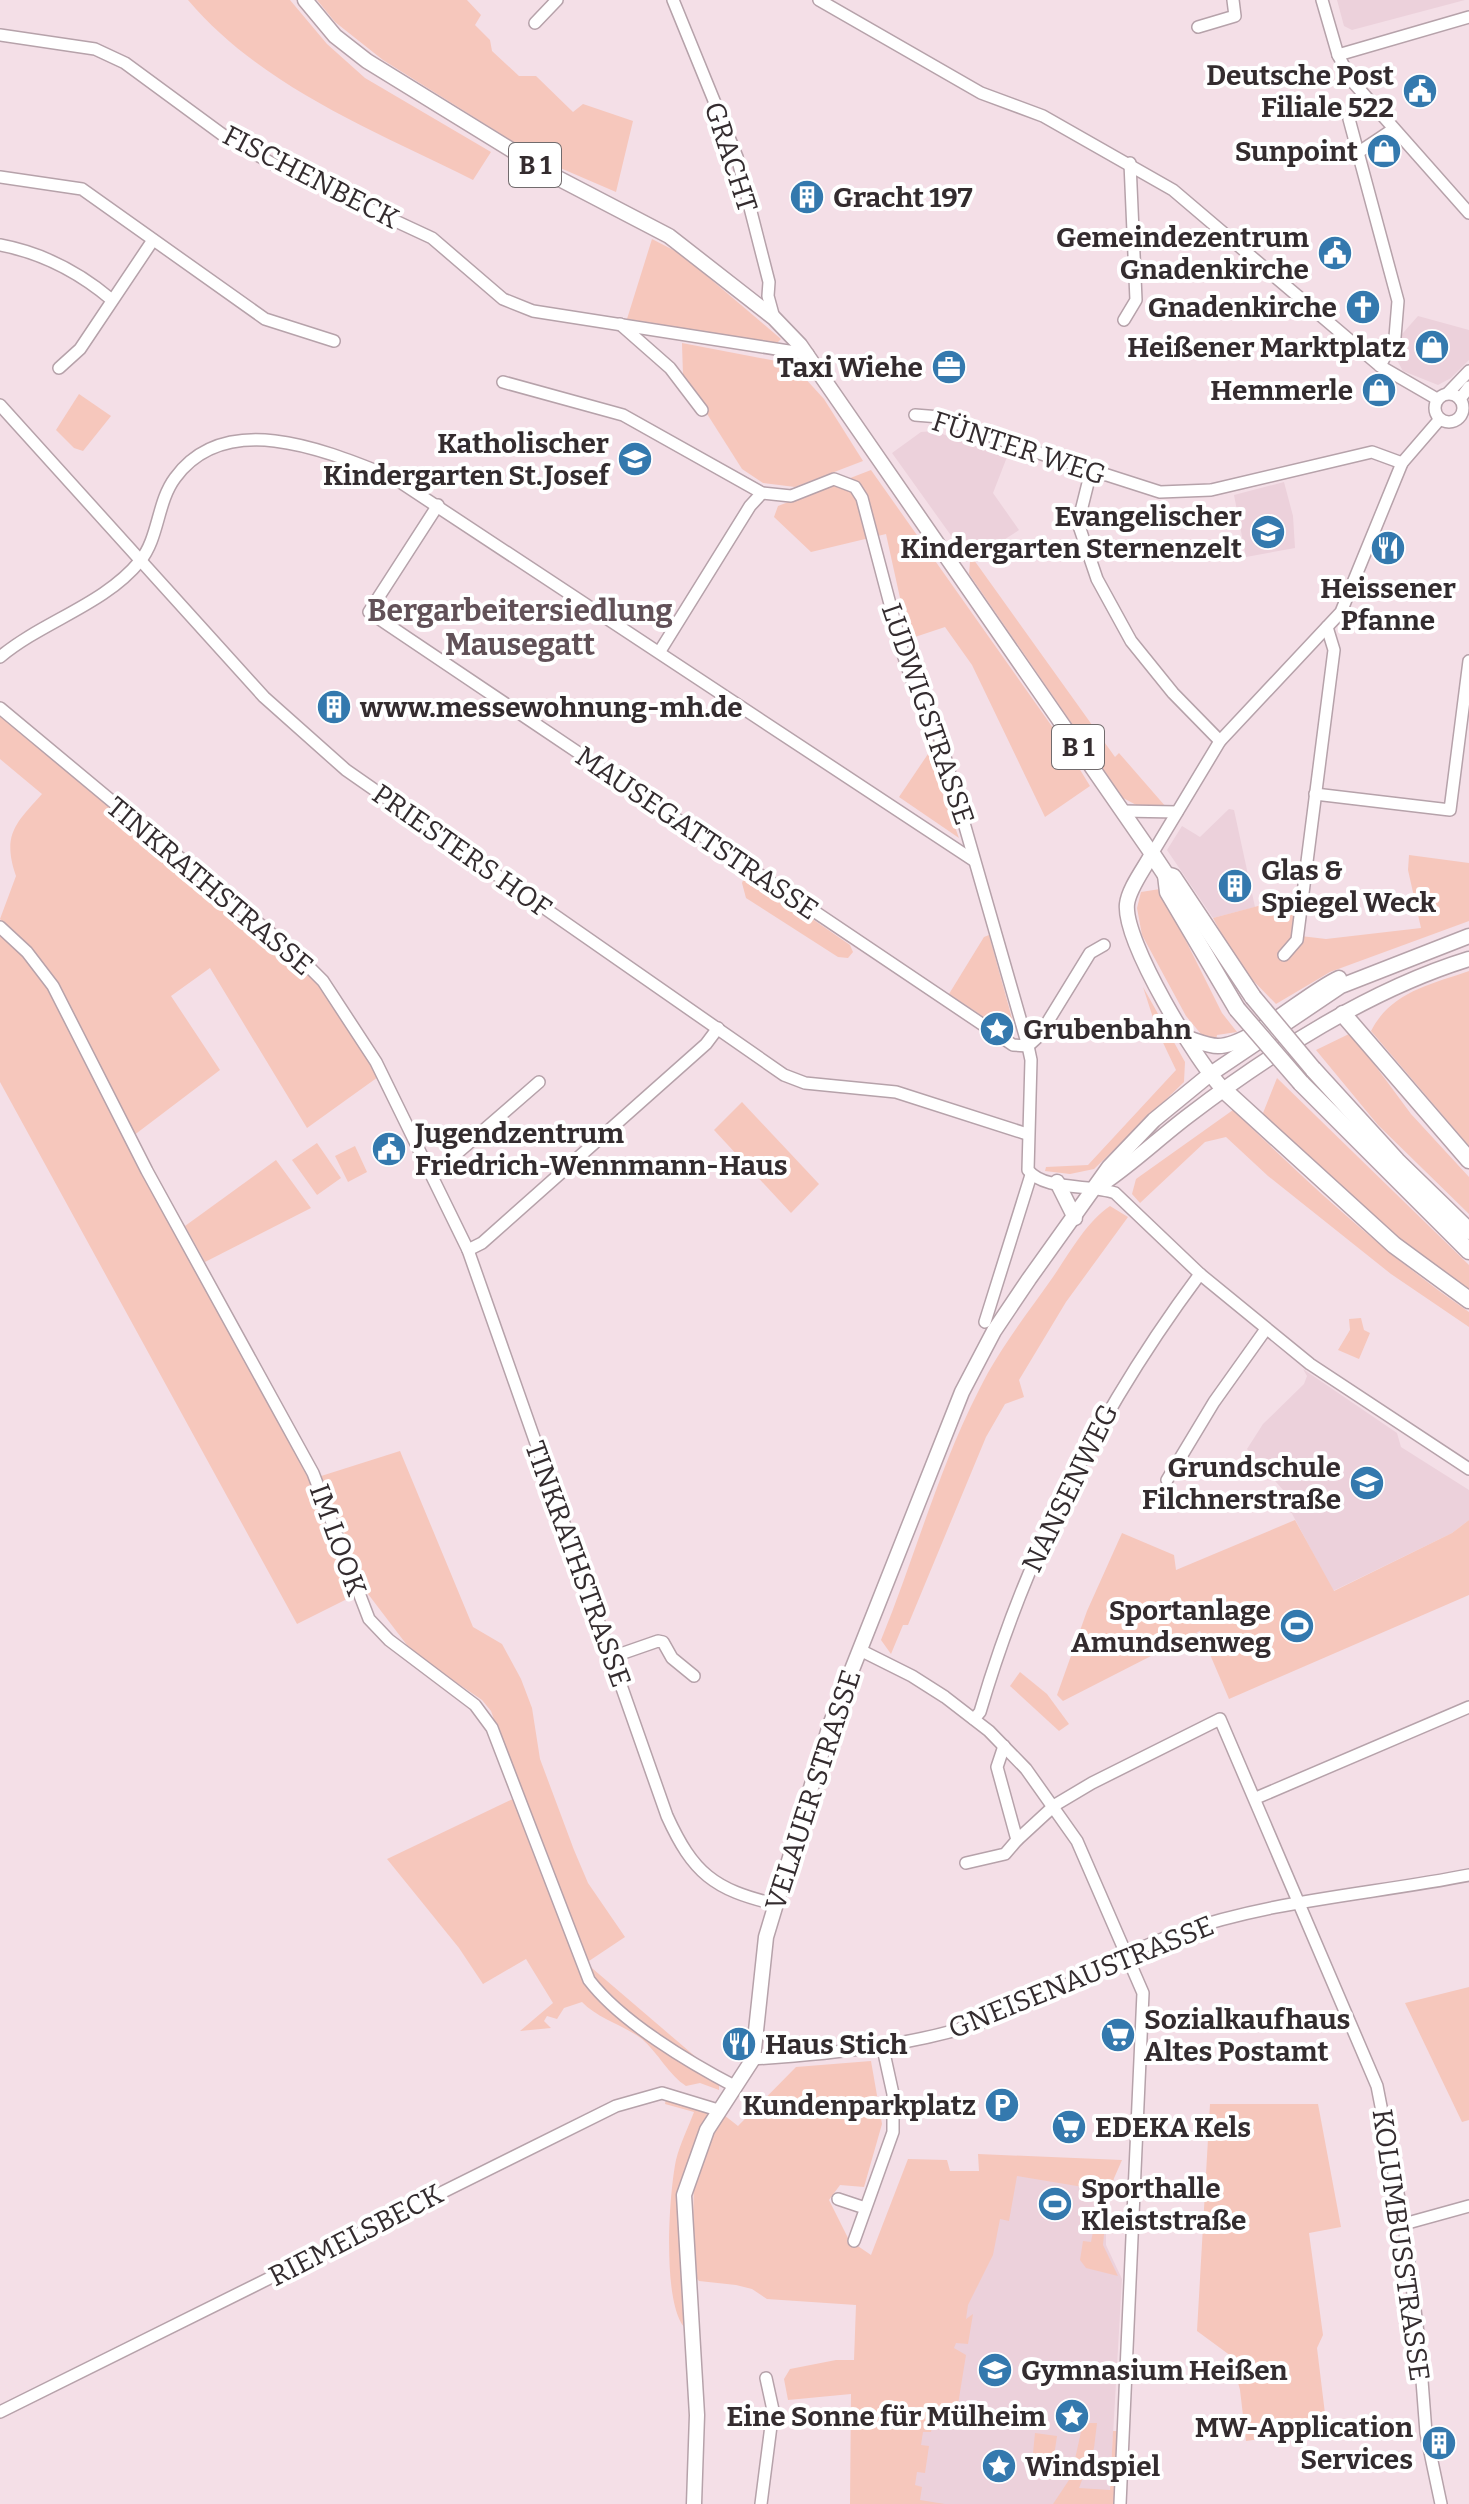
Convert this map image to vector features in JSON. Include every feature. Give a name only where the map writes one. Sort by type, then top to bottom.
[{"type":"highway","name":"B 1","points":[[1152,854],[1166,875],[1173,877],[1253,997],[1313,1069],[1397,1161],[1469,1231]]},
{"type":"highway","points":[[1166,875],[1168,892],[1237,1009],[1301,1083],[1469,1251]]},
{"type":"highway","points":[[1343,1014],[1469,1160]]},
{"type":"highway","points":[[1225,1091],[1394,1245],[1469,1300]]},
{"type":"main road","name":"B 1","points":[[305,0],[335,36],[367,61],[552,175],[669,236],[774,318],[808,354],[1152,854]]},
{"type":"main road","points":[[1152,854],[1128,898],[1129,928],[1187,1038],[1209,1075],[1225,1091]]},
{"type":"main road","points":[[1187,1038],[1220,1046],[1238,1042],[1321,986],[1367,973],[1469,936]]},
{"type":"main road","points":[[1098,1187],[1225,1091],[1343,1014],[1384,991],[1469,959]]},
{"type":"main road","points":[[1098,1187],[1109,1167],[1154,1120],[1209,1075],[1318,1000],[1367,973]]},
{"type":"main road","points":[[1318,1000],[1343,1014]]},
{"type":"main road","points":[[1057,1182],[1075,1218]]},
{"type":"main road","name":"VELAUER STRASSE","points":[[694,2504],[697,2415],[684,2195],[692,2163],[718,2110],[753,2059],[762,1963],[775,1904],[830,1725],[962,1392],[994,1331],[1098,1187]]},
{"type":"street","points":[[535,23],[557,0]]},
{"type":"street","name":"GRACHT","points":[[673,0],[737,157],[769,282],[774,318]]},
{"type":"street","points":[[819,0],[836,4],[981,93],[1043,116],[1130,163],[1173,190],[1380,366],[1442,396],[1460,399]]},
{"type":"street","points":[[1198,27],[1235,16],[1233,0]]},
{"type":"street","points":[[1322,0],[1338,55],[1352,81],[1392,130],[1469,213]]},
{"type":"street","points":[[1338,55],[1469,17]]},
{"type":"street","name":"FISCHENBECK","points":[[0,35],[104,53],[125,63],[227,138],[275,165],[432,238],[503,299],[533,311],[808,354]]},
{"type":"street","points":[[1349,119],[1398,301],[1395,337],[1380,366]]},
{"type":"street","points":[[1359,152],[1392,130]]},
{"type":"street","points":[[1124,320],[1136,300],[1130,163]]},
{"type":"street","points":[[0,177],[82,189],[265,319],[334,341]]},
{"type":"street","points":[[59,368],[80,349],[153,240]]},
{"type":"street","points":[[0,245],[50,259],[87,278],[112,300]]},
{"type":"street","points":[[619,324],[670,368],[702,410]]},
{"type":"street","points":[[1460,399],[1465,418],[1450,422],[1440,419],[1435,413],[1442,396],[1469,371]]},
{"type":"street","points":[[503,382],[623,415],[762,493],[750,506],[660,651]]},
{"type":"street","points":[[1460,399],[1469,387]]},
{"type":"street","name":"PRIESTERS HOF","points":[[0,405],[264,697],[346,770],[784,1075],[805,1083],[896,1092],[1027,1134]]},
{"type":"street","name":"FÜNTER WEG","points":[[915,415],[940,417],[1152,491],[1199,492],[1362,454],[1388,455],[1402,463]]},
{"type":"street","points":[[1152,854],[1220,741],[1348,602],[1387,493],[1402,463],[1440,419]]},
{"type":"street","points":[[0,657],[108,590],[141,561],[175,477],[191,461],[235,439],[263,439],[355,462],[394,478],[973,860]]},
{"type":"street","points":[[1091,471],[1078,523],[1097,579],[1131,641],[1173,693],[1220,741]]},
{"type":"street","name":"LUDWIGSTRASSE","points":[[762,493],[791,496],[834,479],[845,481],[862,498],[904,657],[914,687],[935,722],[1028,1046]]},
{"type":"street","name":"MAUSEGATTSTRASSE","points":[[438,505],[369,612],[1013,1045],[1028,1046]]},
{"type":"street","points":[[1284,955],[1297,940],[1334,650],[1327,627]]},
{"type":"street","points":[[1315,794],[1450,810],[1469,661]]},
{"type":"street","name":"TINKRATHSTRASSE","points":[[0,708],[313,970],[345,1011],[376,1062],[468,1250],[683,1851],[706,1879],[741,1896],[775,1904]]},
{"type":"street","points":[[1122,811],[1177,812]]},
{"type":"street","name":"IM LOOK","points":[[0,927],[27,952],[53,986],[147,1171],[313,1473],[369,1619],[389,1640],[475,1705],[492,1728],[589,1980],[604,1998],[656,2037],[736,2087]]},
{"type":"street","points":[[985,1322],[1031,1175],[1026,1162],[1031,1060],[1028,1046],[1039,1036],[1090,953],[1104,945]]},
{"type":"street","points":[[468,1250],[482,1243],[595,1143],[706,1044],[718,1028]]},
{"type":"street","points":[[432,1175],[539,1082]]},
{"type":"street","points":[[1031,1175],[1098,1187],[1123,1198],[1200,1274],[1266,1329],[1344,1388],[1469,1469]]},
{"type":"street","name":"NANSENWEG","points":[[974,1719],[980,1712],[1022,1585],[1065,1488],[1114,1398],[1200,1274]]},
{"type":"street","points":[[1167,1480],[1214,1402],[1266,1329]]},
{"type":"street","points":[[612,1657],[663,1642],[672,1658],[694,1676]]},
{"type":"street","points":[[860,1650],[912,1676],[974,1719],[1004,1746],[1055,1805],[1077,1841],[1128,1955],[1144,2008],[1120,2504]]},
{"type":"street","points":[[1256,1798],[1469,1707]]},
{"type":"street","name":"KOLUMBUSSTRASSE","points":[[1055,1805],[1092,1783],[1220,1719],[1377,2086],[1404,2224],[1419,2341],[1426,2433],[1441,2504]]},
{"type":"street","points":[[1004,1746],[997,1767],[1017,1840]]},
{"type":"street","points":[[966,1863],[1005,1854],[1055,1805]]},
{"type":"street","name":"GNEISENAUSTRASSE","points":[[753,2059],[953,2032],[989,2020],[1128,1955],[1217,1921],[1469,1875]]},
{"type":"street","points":[[854,2241],[893,2132],[893,2094],[882,2044]]},
{"type":"street","name":"RIEMELSBECK","points":[[0,2412],[616,2106],[662,2093],[718,2110]]},
{"type":"street","points":[[838,2199],[865,2208]]},
{"type":"street","points":[[1404,2224],[1469,2206]]},
{"type":"street","points":[[761,2504],[773,2410],[766,2378]]},
{"type":"shaded area","points":[[188,0],[290,0],[327,44],[365,78],[491,152],[473,180],[358,124],[284,82],[250,58],[217,31]]},
{"type":"shaded area","points":[[317,0],[467,0],[481,15],[475,25],[490,40],[492,51],[519,76],[536,76],[573,112],[583,104],[633,121],[616,192],[544,161],[383,60],[335,22]]},
{"type":"shaded area","points":[[1337,0],[1465,0],[1352,30],[1344,26]]},
{"type":"shaded area","points":[[652,239],[681,254],[781,339],[777,343],[627,319]]},
{"type":"shaded area","name":"Heißener Marktplatz","points":[[1418,316],[1469,330],[1469,360],[1451,378],[1438,385],[1403,371],[1393,353],[1396,341]]},
{"type":"shaded area","points":[[682,343],[792,364],[824,399],[863,461],[795,487],[763,483],[742,469],[683,376]]},
{"type":"shaded area","points":[[79,394],[111,416],[83,451],[74,448],[56,430]]},
{"type":"shaded area","points":[[934,431],[1007,457],[993,493],[1019,530],[970,562],[892,453],[921,432]]},
{"type":"shaded area","points":[[871,470],[1063,742],[1090,786],[1045,817],[972,665],[945,627],[909,639],[886,534],[811,552],[774,517],[778,506]]},
{"type":"shaded area","name":"Evangelischer Kindergarten Sternenzelt","points":[[1284,482],[1293,516],[1295,548],[1246,557],[1234,495]]},
{"type":"shaded area","points":[[974,560],[1115,757],[1119,753],[1166,807],[1144,809],[1123,798],[969,574],[970,562]]},
{"type":"shaded area","points":[[0,716],[303,966],[331,998],[378,1077],[307,1128],[210,968],[171,996],[220,1070],[129,1139],[318,1477],[400,1451],[473,1627],[502,1644],[521,1679],[532,1708],[540,1759],[574,1850],[588,1883],[625,1937],[586,1963],[711,2070],[719,2082],[719,2090],[700,2083],[686,2086],[642,2039],[595,2013],[582,2002],[564,2008],[557,2019],[547,2016],[544,2021],[551,2028],[520,2031],[553,2003],[526,1959],[483,1984],[459,1948],[387,1859],[521,1795],[491,1711],[482,1700],[413,1653],[365,1590],[297,1624],[0,1082],[0,929],[28,952],[0,919],[16,876],[11,840],[18,822],[42,794],[0,759]]},
{"type":"shaded area","points":[[928,754],[959,838],[899,797]]},
{"type":"shaded area","points":[[1229,809],[1234,810],[1255,907],[1213,918],[1167,850],[1182,826],[1200,837]]},
{"type":"shaded area","points":[[1409,855],[1469,863],[1469,921],[1330,972],[1276,1004],[1238,965],[1213,918],[1295,896],[1292,935],[1326,939],[1421,928],[1408,870]]},
{"type":"shaded area","points":[[746,873],[850,945],[853,952],[848,958],[838,957],[746,898],[742,883]]},
{"type":"shaded area","points":[[1160,889],[1222,1013],[1237,1032],[1217,1035],[1216,1040],[1201,1034],[1186,1016],[1142,935],[1137,908],[1141,892]]},
{"type":"shaded area","points":[[989,935],[1013,1022],[1002,1029],[949,994],[984,937]]},
{"type":"shaded area","points":[[1469,971],[1469,1146],[1371,1031],[1379,1018],[1400,999]]},
{"type":"shaded area","points":[[1143,987],[1185,1062],[1184,1082],[1094,1169],[1070,1174],[1045,1171],[1046,1167],[1088,1165],[1176,1070],[1157,1030]]},
{"type":"shaded area","points":[[1351,1033],[1411,1114],[1469,1177],[1469,1214],[1378,1125],[1316,1050]]},
{"type":"shaded area","points":[[1277,1078],[1469,1265],[1469,1293],[1419,1258],[1278,1131],[1263,1113]]},
{"type":"shaded area","points":[[742,1102],[819,1184],[791,1213],[714,1130]]},
{"type":"shaded area","points":[[1233,1110],[1347,1216],[1406,1266],[1469,1312],[1469,1327],[1391,1274],[1268,1176],[1226,1137],[1205,1142],[1140,1203],[1132,1194],[1136,1179]]},
{"type":"shaded area","points":[[317,1143],[341,1178],[317,1195],[292,1160]]},
{"type":"shaded area","points":[[355,1146],[367,1172],[348,1182],[335,1156]]},
{"type":"shaded area","points":[[276,1160],[311,1208],[205,1262],[185,1226]]},
{"type":"shaded area","points":[[1110,1206],[1128,1217],[1066,1302],[1019,1380],[1024,1397],[1005,1404],[986,1437],[908,1625],[903,1625],[891,1654],[881,1640],[964,1420],[1004,1346],[1078,1239]]},
{"type":"shaded area","points":[[1361,1318],[1364,1330],[1370,1333],[1359,1359],[1338,1350],[1350,1330],[1349,1319]]},
{"type":"shaded area","name":"Grundschule Filchnerstraße","points":[[1303,1369],[1397,1433],[1401,1447],[1469,1490],[1469,1520],[1452,1533],[1333,1591],[1289,1508],[1291,1499],[1247,1449],[1263,1424],[1304,1384],[1307,1376]]},
{"type":"shaded area","name":"Sportanlage Amundsenweg","points":[[1295,1520],[1334,1591],[1452,1533],[1469,1520],[1469,1595],[1229,1699],[1200,1631],[1063,1701],[1057,1695],[1087,1611],[1122,1533],[1174,1555],[1176,1570]]},
{"type":"shaded area","points":[[1020,1672],[1047,1694],[1069,1724],[1059,1731],[1010,1686]]},
{"type":"shaded area","points":[[1469,1987],[1469,2120],[1462,2122],[1405,2003]]},
{"type":"shaded area","points":[[871,2061],[882,2124],[864,2187],[840,2185],[829,2200],[849,2240],[871,2255],[908,2159],[947,2160],[950,2171],[979,2171],[978,2154],[1122,2160],[1108,2192],[1103,2245],[1118,2276],[1086,2268],[1080,2260],[1083,2241],[1091,2242],[1101,2190],[1017,2176],[1009,2221],[1000,2219],[993,2255],[968,2305],[966,2319],[973,2314],[968,2344],[956,2343],[954,2348],[966,2355],[955,2423],[934,2419],[931,2432],[923,2432],[921,2445],[929,2446],[925,2473],[917,2472],[915,2485],[922,2487],[920,2500],[945,2504],[850,2504],[851,2394],[788,2400],[784,2379],[790,2369],[836,2360],[854,2360],[856,2305],[767,2299],[752,2289],[699,2281],[692,2273],[694,2176],[709,2138],[724,2115],[738,2126],[796,2067]]},
{"type":"shaded area","points":[[666,2099],[712,2113],[695,2144],[680,2192],[684,2327],[672,2294],[669,2246],[671,2197],[676,2160],[694,2112],[665,2104]]},
{"type":"shaded area","points":[[1210,2104],[1318,2104],[1341,2227],[1309,2233],[1323,2335],[1317,2348],[1327,2430],[1246,2441],[1240,2390],[1231,2356],[1197,2331]]},
{"type":"shaded area","name":"Gymnasium Heißen","points":[[986,2169],[1114,2178],[1106,2214],[1106,2245],[1122,2279],[1109,2504],[870,2504]]},
{"type":"shaded area","points":[[1083,2423],[1097,2423],[1094,2448],[1079,2488],[1110,2490],[1113,2431],[1122,2431],[1117,2504],[1053,2504],[1071,2477]]},
{"type":"shaded area","points":[[1035,2433],[1057,2436],[1054,2456],[1033,2453]]},
{"type":"place","name":"Deutsche Post Filiale 522","points":[[1420,91]]},
{"type":"place","name":"Sunpoint","points":[[1384,151]]},
{"type":"place","name":"Gracht 197","points":[[807,197]]},
{"type":"place","name":"Gemeindezentrum Gnadenkirche","points":[[1335,253]]},
{"type":"place","name":"Gnadenkirche","points":[[1363,307]]},
{"type":"place","name":"Heißener Marktplatz","points":[[1432,347]]},
{"type":"place","name":"Taxi Wiehe","points":[[949,367]]},
{"type":"place","name":"Hemmerle","points":[[1379,390]]},
{"type":"place","name":"Katholischer Kindergarten St.Josef","points":[[635,459]]},
{"type":"place","name":"Evangelischer Kindergarten Sternenzelt","points":[[1268,532]]},
{"type":"place","name":"Heissener Pfanne","points":[[1388,548]]},
{"type":"place","name":"www.messewohnung-mh.de","points":[[334,707]]},
{"type":"place","name":"Glas & Spiegel Weck","points":[[1235,886]]},
{"type":"place","name":"Grubenbahn","points":[[997,1029]]},
{"type":"place","name":"Jugendzentrum Friedrich-Wennmann-Haus","points":[[389,1149]]},
{"type":"place","name":"Grundschule Filchnerstraße","points":[[1367,1483]]},
{"type":"place","name":"Sportanlage Amundsenweg","points":[[1297,1626]]},
{"type":"place","name":"Sozialkaufhaus Altes Postamt","points":[[1118,2035]]},
{"type":"place","name":"Haus Stich","points":[[739,2044]]},
{"type":"place","name":"Kundenparkplatz","points":[[1002,2105]]},
{"type":"place","name":"EDEKA Kels","points":[[1069,2127]]},
{"type":"place","name":"Sporthalle Kleiststraße","points":[[1055,2204]]},
{"type":"place","name":"Gymnasium Heißen","points":[[995,2370]]},
{"type":"place","name":"Eine Sonne für Mülheim","points":[[1072,2416]]},
{"type":"place","name":"MW-Application Services","points":[[1439,2443]]},
{"type":"place","name":"Windspiel","points":[[999,2466]]},
{"type":"district","name":"Bergarbeitersiedlung Mausegatt","points":[[520,628]]}]
